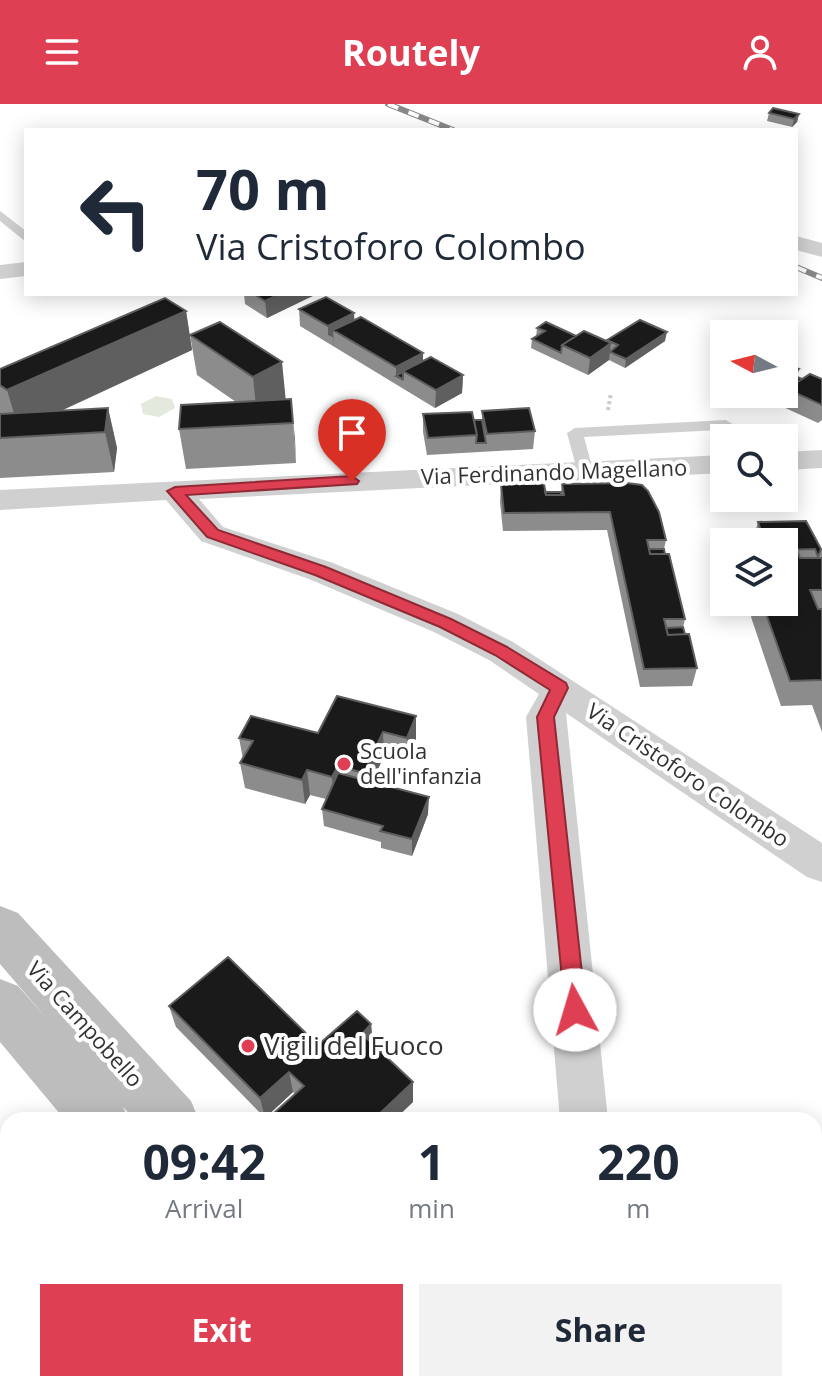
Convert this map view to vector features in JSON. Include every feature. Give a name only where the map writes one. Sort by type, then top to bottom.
[{"type":"main road","name":"Via Campobello","points":[[0,928],[164,1112]]},
{"type":"main road","points":[[0,1003],[94,1112]]},
{"type":"street","points":[[798,244],[822,250]]},
{"type":"street","points":[[0,272],[24,269]]},
{"type":"street","points":[[798,460],[822,459]]},
{"type":"street","name":"Via Ferdinando Magellano","points":[[0,500],[710,465]]},
{"type":"street","name":"Via Cristoforo Colombo","points":[[175,491],[212,534],[321,571],[446,623],[501,651],[822,865]]},
{"type":"street","points":[[560,688],[545,717],[583,1112]]},
{"type":"lane","points":[[0,215],[24,236]]},
{"type":"lane","points":[[585,470],[575,433],[710,426]]},
{"type":"shaded area","points":[[156,396],[172,399],[175,408],[159,417],[143,414],[141,404]]},
{"type":"building","points":[[773,108],[799,114],[794,119],[769,113]]},
{"type":"building","points":[[257,296],[276,296],[265,301]]},
{"type":"building","points":[[326,297],[354,313],[328,326],[299,309]]},
{"type":"building","points":[[165,298],[186,311],[7,390],[0,385],[0,369]]},
{"type":"building","points":[[361,317],[423,353],[396,367],[333,330]]},
{"type":"building","points":[[640,320],[667,332],[626,359],[610,352],[618,345],[607,340]]},
{"type":"building","points":[[220,322],[282,362],[253,377],[190,335]]},
{"type":"building","points":[[546,322],[576,336],[562,345],[561,353],[532,339],[545,331],[537,328]]},
{"type":"building","points":[[584,331],[611,343],[590,358],[562,345]]},
{"type":"building","points":[[431,357],[463,375],[436,390],[403,371]]},
{"type":"building","points":[[810,374],[822,379],[822,405],[798,394],[798,382]]},
{"type":"building","points":[[291,399],[293,423],[179,429],[181,405]]},
{"type":"building","points":[[108,408],[105,432],[0,438],[0,414]]},
{"type":"building","points":[[529,408],[535,431],[487,434],[482,411]]},
{"type":"building","points":[[472,412],[477,435],[428,438],[423,414]]},
{"type":"building","points":[[474,420],[482,420],[486,443],[476,443]]},
{"type":"building","points":[[501,484],[544,484],[546,495],[564,495],[562,484],[642,485],[659,512],[666,540],[647,540],[650,554],[669,554],[685,619],[664,619],[668,635],[689,634],[697,668],[644,669],[610,512],[504,513]]},
{"type":"building","points":[[545,492],[561,492],[561,495],[546,495]]},
{"type":"building","points":[[806,521],[821,549],[818,557],[815,549],[798,550],[798,528],[760,528],[758,522]]},
{"type":"building","points":[[649,549],[664,549],[665,554],[650,554]]},
{"type":"building","points":[[798,553],[800,558],[822,558],[822,590],[810,590],[818,609],[822,609],[822,680],[790,681],[767,616],[798,616]]},
{"type":"building","points":[[683,627],[685,634],[668,635],[666,628]]},
{"type":"building","points":[[337,696],[416,716],[407,738],[383,732],[364,773],[338,766],[332,777],[307,770],[302,780],[240,763],[253,741],[239,738],[251,716],[318,733]]},
{"type":"building","points":[[338,773],[429,797],[412,839],[380,831],[383,826],[322,809]]},
{"type":"building","points":[[228,957],[318,1045],[357,1011],[371,1024],[362,1034],[413,1082],[381,1112],[275,1112],[304,1086],[289,1072],[260,1098],[169,1006]]},
{"type":"railway","points":[[388,104],[448,128]]},
{"type":"railway","points":[[798,268],[822,278]]},
{"type":"place","name":"Scuola dell'infanzia","points":[[344,764]]},
{"type":"place","name":"Vigili del Fuoco","points":[[248,1046]]},
{"type":"route","points":[[352,481],[175,491],[212,534],[321,571],[446,623],[501,651],[560,688],[545,717],[575,1010]]}]
